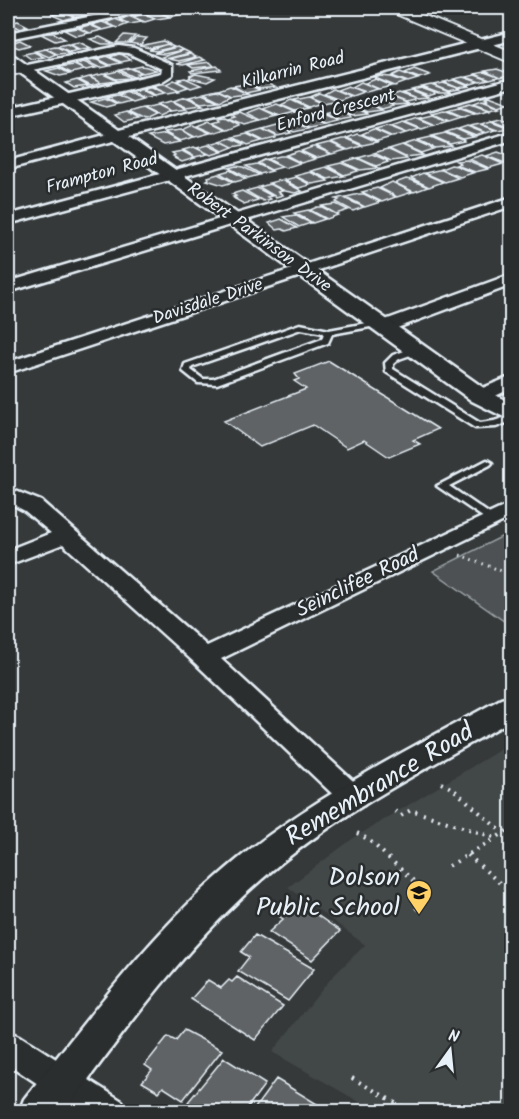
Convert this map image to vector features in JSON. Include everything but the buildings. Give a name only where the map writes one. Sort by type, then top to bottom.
[{"type":"main road","points":[[394,8],[486,43],[512,49]]},
{"type":"main road","points":[[413,8],[512,58]]},
{"type":"street","points":[[8,36],[147,8]]},
{"type":"street","name":"Kilkarrin Road","points":[[116,136],[512,36]]},
{"type":"street","points":[[8,112],[161,78],[168,68],[130,50],[119,49],[15,70]]},
{"type":"street","name":"Robert Parkinson Drive","points":[[8,58],[15,70],[64,99],[480,396],[512,416]]},
{"type":"street","name":"Enford Crescent","points":[[171,176],[512,83]]},
{"type":"street","points":[[8,165],[116,136]]},
{"type":"street","points":[[8,287],[512,136]]},
{"type":"street","name":"Frampton Road","points":[[8,220],[171,176]]},
{"type":"street","name":"Davisdale Drive","points":[[8,368],[512,201]]},
{"type":"street","points":[[381,325],[512,279]]},
{"type":"street","points":[[480,396],[512,381]]},
{"type":"street","points":[[8,494],[33,506],[204,657],[354,798]]},
{"type":"street","name":"Seinclifee Road","points":[[204,657],[512,509]]},
{"type":"street","points":[[8,558],[66,535]]},
{"type":"street","name":"Remembrance Road","points":[[51,1097],[154,964],[192,923],[251,868],[290,838],[354,798],[512,706]]},
{"type":"street","points":[[8,1046],[51,1097],[110,1112]]},
{"type":"lane","points":[[328,332],[325,341],[214,382],[201,381],[187,371],[188,366],[300,326],[328,332],[381,325]]},
{"type":"lane","points":[[416,350],[396,357],[388,363],[389,370],[478,426],[496,424],[512,416]]},
{"type":"lane","points":[[487,463],[442,486],[490,519]]},
{"type":"path","points":[[460,555],[469,562],[494,567],[512,575]]},
{"type":"path","points":[[441,783],[453,789],[503,832]]},
{"type":"path","points":[[396,811],[401,816],[411,810],[496,838]]},
{"type":"path","points":[[449,866],[512,827]]},
{"type":"path","points":[[357,834],[369,840],[420,885],[425,897],[416,910]]},
{"type":"path","points":[[468,855],[512,894]]},
{"type":"path","points":[[352,1078],[412,1112]]},
{"type":"shaded area","points":[[511,532],[511,626],[433,571]]},
{"type":"shaded area","name":"Dolson Public School","points":[[511,743],[511,1111],[375,1111],[272,1052],[332,977],[365,945],[288,887],[352,839]]},
{"type":"place","name":"Dolson Public School","points":[[419,916]]}]
